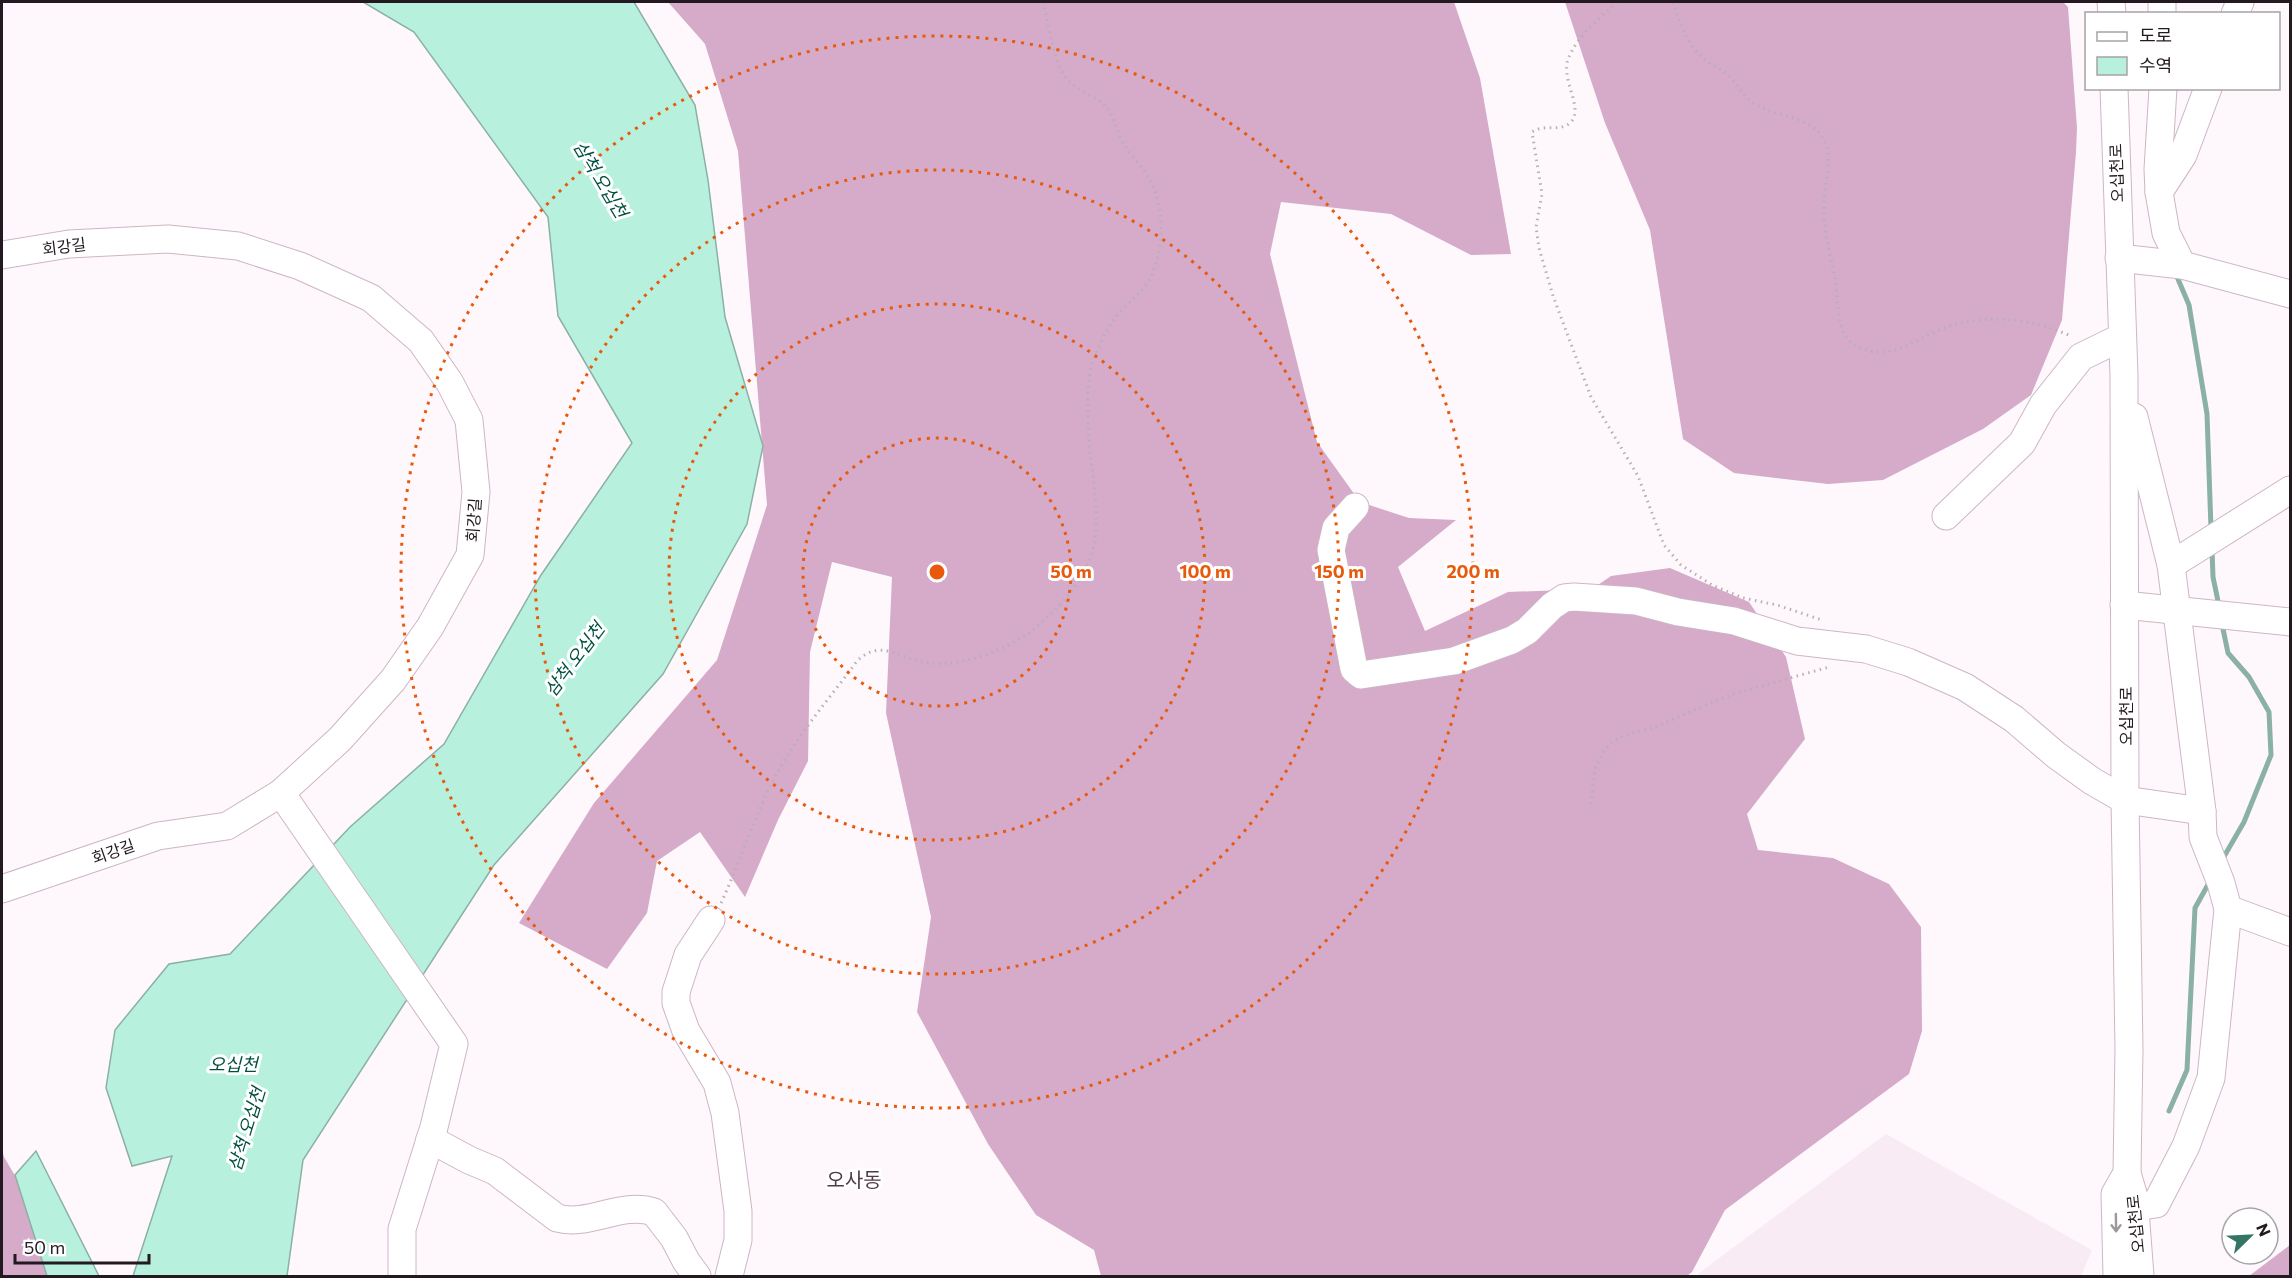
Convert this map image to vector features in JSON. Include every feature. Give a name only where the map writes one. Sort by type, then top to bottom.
[{"type":"street","name":"오십천로","points":[[2114,90],[2124,375],[2125,800],[2129,1049],[2127,1173],[2135,1207],[2140,1276]]},
{"type":"street","points":[[2163,90],[2158,169],[2159,192],[2173,264]]},
{"type":"street","points":[[2159,192],[2183,155],[2207,90]]},
{"type":"street","name":"회강길","points":[[2,255],[69,244],[168,239],[238,246],[300,266],[370,298],[421,341],[450,383],[469,420],[476,492],[470,555],[430,627],[393,680],[340,739],[281,793],[227,825],[158,836],[2,889]]},
{"type":"street","points":[[2119,258],[2173,264],[2290,294]]},
{"type":"street","points":[[1946,516],[2022,443],[2043,405],[2081,357],[2122,337]]},
{"type":"street","points":[[2124,375],[2171,565],[2203,824],[2228,909],[2211,1078],[2186,1146],[2156,1204],[2135,1207]]},
{"type":"street","points":[[2171,565],[2290,490]]},
{"type":"street","points":[[1354,507],[1336,528],[1331,550],[1354,669],[1361,675],[1454,661],[1512,640],[1527,631],[1552,606],[1564,598],[1636,601],[1678,612],[1734,621],[1797,641],[1866,649],[1908,662],[1965,687],[2014,719],[2056,755],[2092,781],[2125,800],[2203,824]]},
{"type":"street","points":[[2124,605],[2290,622]]},
{"type":"street","points":[[281,793],[454,1044],[430,1139],[402,1229],[402,1276]]},
{"type":"street","points":[[2228,909],[2290,932]]},
{"type":"street","points":[[711,920],[688,955],[676,992],[676,1003],[686,1031],[717,1083],[729,1134],[738,1211],[738,1240],[729,1276]]},
{"type":"street","points":[[430,1139],[495,1171],[557,1218],[569,1222],[634,1208],[654,1212],[698,1276]]},
{"type":"street","name":"오십천로","points":[[2117,1276],[2115,1194],[2127,1173]]},
{"type":"path","points":[[711,920],[734,876],[762,801],[778,771],[803,733],[865,653],[885,650],[918,661],[944,663],[985,654],[1011,644],[1034,629],[1056,609],[1074,587],[1092,552],[1096,532],[1088,422],[1090,371],[1112,322],[1149,280],[1158,255],[1161,217],[1154,186],[1147,172],[1123,142],[1107,107],[1076,88],[1063,73],[1042,2]]},
{"type":"path","points":[[1617,2],[1585,33],[1569,57],[1566,76],[1576,115],[1570,123],[1561,128],[1539,127],[1532,132],[1542,194],[1536,227],[1553,296],[1591,397],[1638,476],[1658,534],[1670,554],[1695,576],[1734,595],[1825,620]]},
{"type":"path","points":[[1673,2],[1683,32],[1694,50],[1730,77],[1751,102],[1773,113],[1803,120],[1812,126],[1826,145],[1828,154],[1824,201],[1825,232],[1842,327],[1851,343],[1868,350],[1897,351],[1949,327],[1971,322],[2007,319],[2032,322],[2052,328],[2072,336],[2091,352]]},
{"type":"path","points":[[1591,804],[1595,769],[1603,752],[1612,742],[1623,736],[1655,727],[1730,695],[1834,666]]},
{"type":"shaded area","points":[[668,2],[1454,2],[1480,78],[1511,254],[1471,255],[1391,214],[1281,202],[1270,254],[1317,442],[1360,502],[1409,518],[1456,520],[1398,567],[1425,631],[1508,592],[1592,589],[1611,576],[1670,568],[1749,602],[1786,657],[1805,739],[1747,814],[1758,850],[1833,858],[1889,884],[1921,927],[1922,1031],[1909,1074],[1725,1210],[1692,1272],[1687,1276],[1101,1276],[1094,1250],[1036,1215],[988,1144],[917,1012],[931,917],[886,713],[892,577],[832,562],[810,652],[808,761],[778,820],[745,897],[700,832],[657,861],[647,913],[607,969],[519,923],[594,803],[717,660],[767,505],[738,151],[705,44]]},
{"type":"shaded area","points":[[1565,2],[2063,2],[2068,7],[2077,128],[2076,152],[2062,320],[2031,395],[1983,429],[1883,480],[1828,484],[1734,473],[1683,439],[1650,230],[1605,123]]},
{"type":"shaded area","points":[[1886,1134],[2092,1250],[2081,1276],[1700,1276],[1699,1273]]},
{"type":"shaded area","points":[[2,1150],[4,1157],[74,1276],[2,1276]]},
{"type":"shaded area","points":[[2290,1245],[2290,1276],[2249,1276],[2262,1266],[2280,1266],[2280,1253]]},
{"type":"water","name":"오십천","points":[[363,2],[634,2],[695,105],[708,180],[725,317],[763,446],[747,524],[663,674],[494,865],[303,1160],[287,1276],[133,1276],[172,1156],[132,1166],[106,1088],[115,1030],[169,964],[230,954],[350,827],[444,744],[541,575],[632,443],[558,316],[548,217],[414,32]]},
{"type":"water","points":[[36,1151],[99,1276],[47,1276],[15,1175]]},
{"type":"waterway","points":[[2175,272],[2189,305],[2207,414],[2211,529]]},
{"type":"waterway","points":[[2212,550],[2213,577],[2219,606]]},
{"type":"waterway","points":[[2222,624],[2228,653],[2249,677],[2269,712],[2271,755],[2244,822],[2222,860]]},
{"type":"waterway","points":[[2169,1111],[2187,1070],[2195,908],[2210,881]]},
{"type":"district","name":"오사동","points":[[854,1179]]},
{"type":"water label","name":"삼척 오십천","points":[[601,179]]},
{"type":"water label","name":"삼척 오십천","points":[[574,659]]},
{"type":"water label","name":"삼척 오십천","points":[[246,1129]]}]
